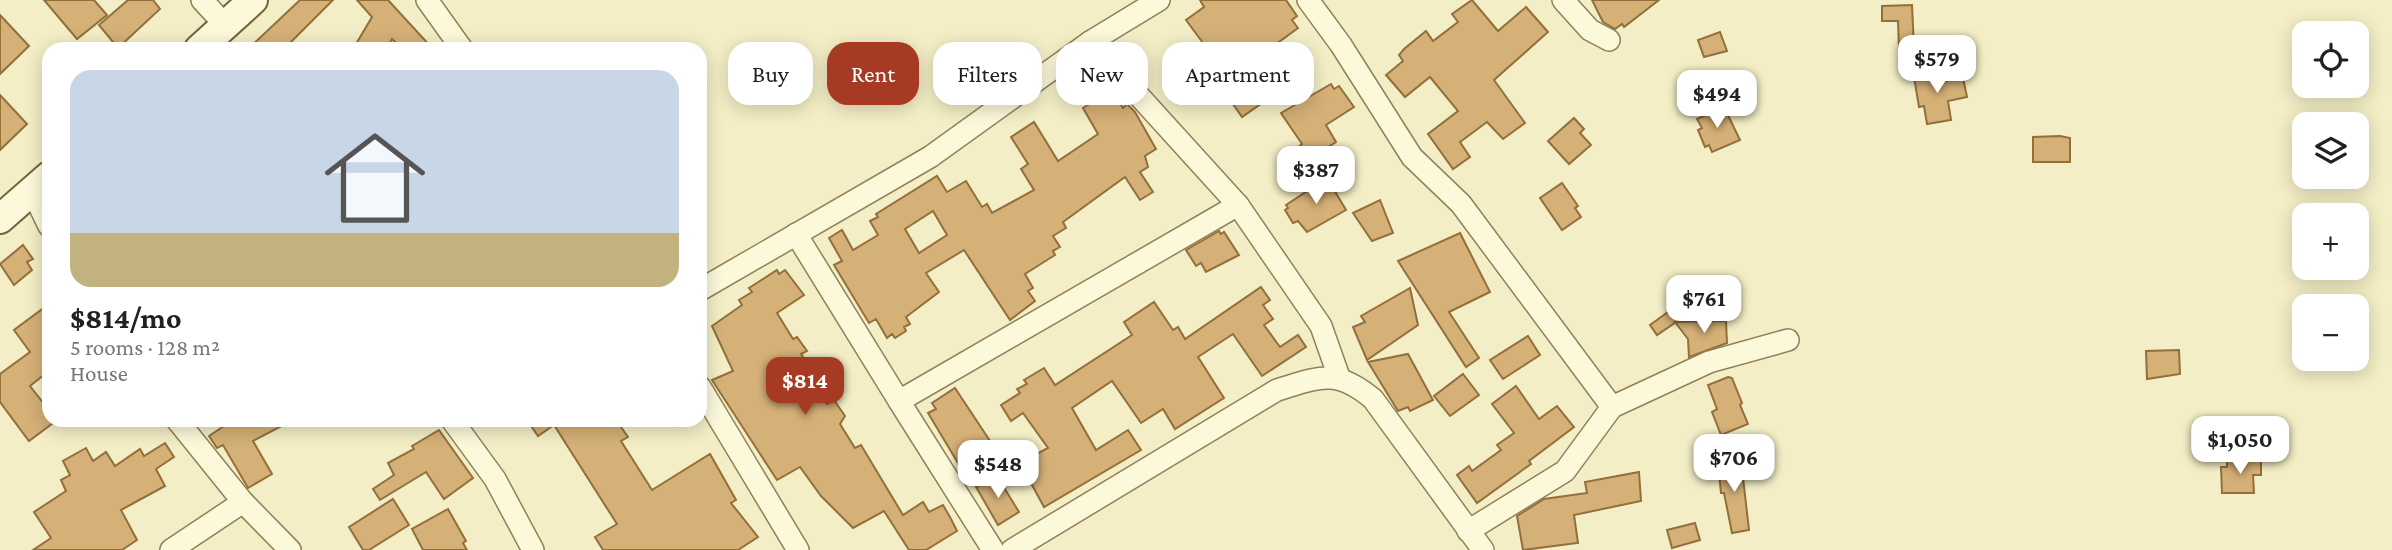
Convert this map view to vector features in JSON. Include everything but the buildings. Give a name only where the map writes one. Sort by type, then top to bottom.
[{"type":"main road","points":[[207,42],[253,0]]},
{"type":"main road","points":[[0,219],[40,184]]},
{"type":"street","points":[[202,0],[226,26]]},
{"type":"street","points":[[427,0],[457,42]]},
{"type":"street","points":[[1090,42],[1159,0]]},
{"type":"street","points":[[1308,0],[1341,45],[1412,156],[1461,205],[1612,407]]},
{"type":"street","points":[[1563,0],[1590,30],[1609,40]]},
{"type":"street","points":[[707,286],[930,157],[1056,66]]},
{"type":"street","points":[[1147,105],[1238,205],[1321,326],[1339,377],[1373,399],[1483,550]]},
{"type":"street","points":[[899,401],[1238,205]]},
{"type":"street","points":[[796,234],[993,550]]},
{"type":"street","points":[[1468,531],[1565,471],[1612,407],[1709,362],[1788,340]]},
{"type":"street","points":[[1012,550],[1277,390],[1310,380],[1339,377]]},
{"type":"street","points":[[707,399],[798,550]]},
{"type":"street","points":[[183,427],[243,502],[290,550]]},
{"type":"street","points":[[457,427],[495,479],[533,550]]},
{"type":"street","points":[[171,550],[243,502]]}]
